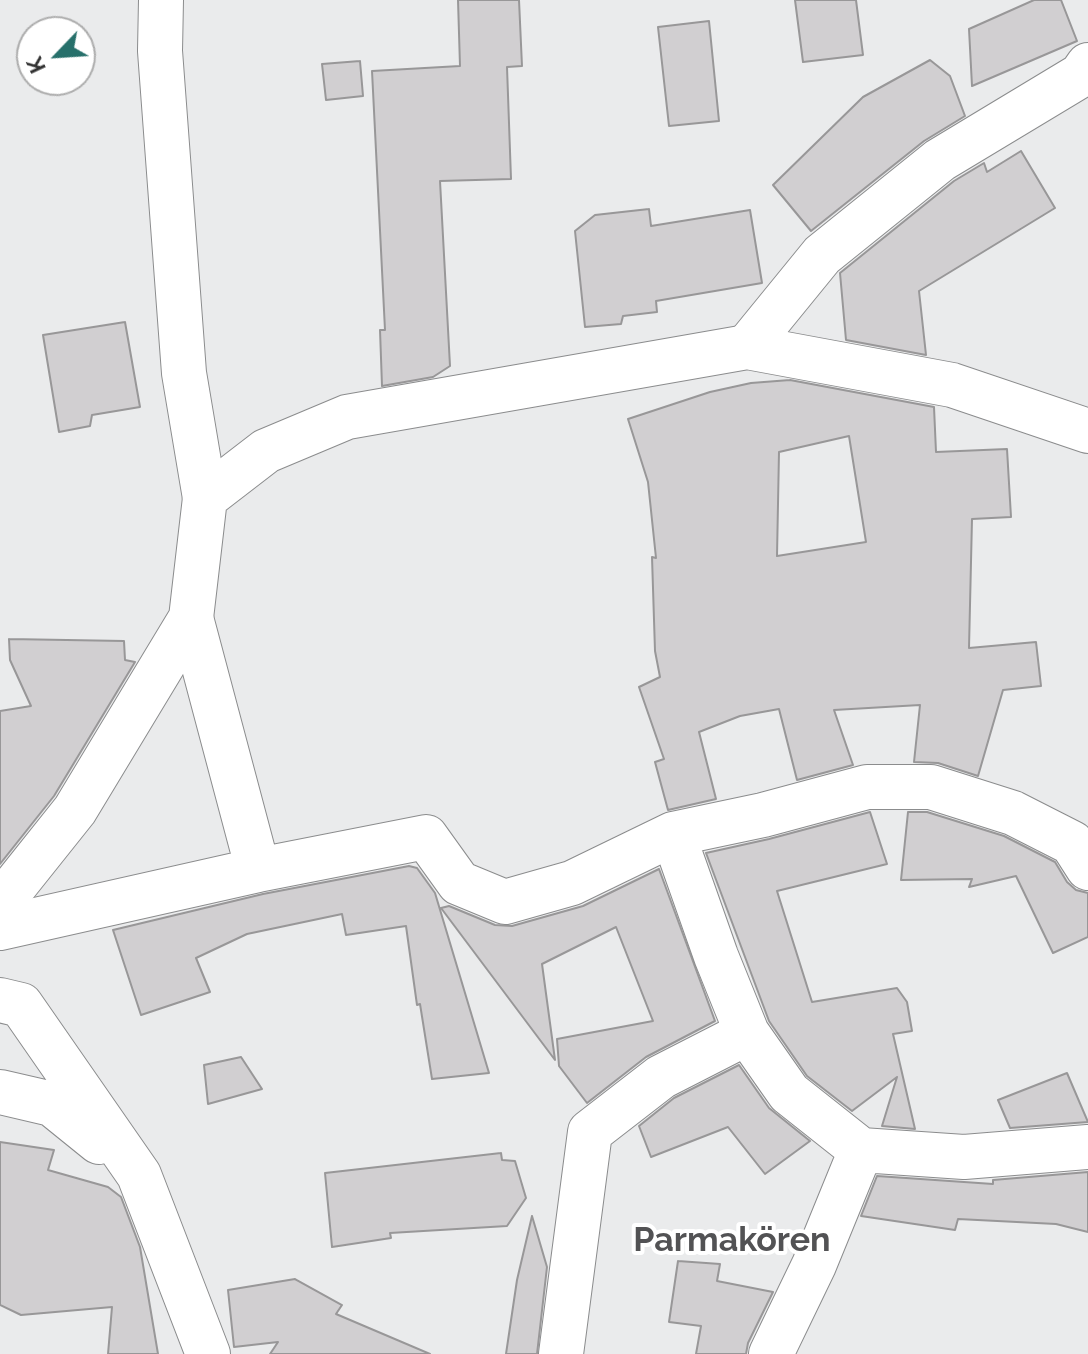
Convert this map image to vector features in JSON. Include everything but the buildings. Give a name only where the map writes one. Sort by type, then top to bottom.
[{"type":"street","points":[[161,0],[160,51],[184,373],[205,498],[191,618],[258,870]]},
{"type":"street","points":[[747,347],[822,255],[940,160],[1081,75],[1088,65]]},
{"type":"street","points":[[205,498],[266,451],[347,417],[747,347],[952,385],[1088,431]]},
{"type":"street","points":[[0,904],[75,810],[191,618]]},
{"type":"street","points":[[0,928],[258,870],[426,837],[459,883],[505,902],[572,883],[673,834],[763,815],[867,787],[931,787],[1013,813],[1072,843],[1088,868]]},
{"type":"street","points":[[673,834],[747,1033],[789,1093],[861,1150],[964,1157],[1088,1147]]},
{"type":"street","points":[[0,1000],[21,1005],[139,1175],[208,1354]]},
{"type":"street","points":[[561,1354],[590,1132],[661,1077],[747,1033]]},
{"type":"street","points":[[0,1092],[52,1104],[139,1175]]},
{"type":"street","points":[[771,1354],[814,1265],[861,1150]]},
{"type":"district","name":"Parmakören","points":[[732,1241]]}]
